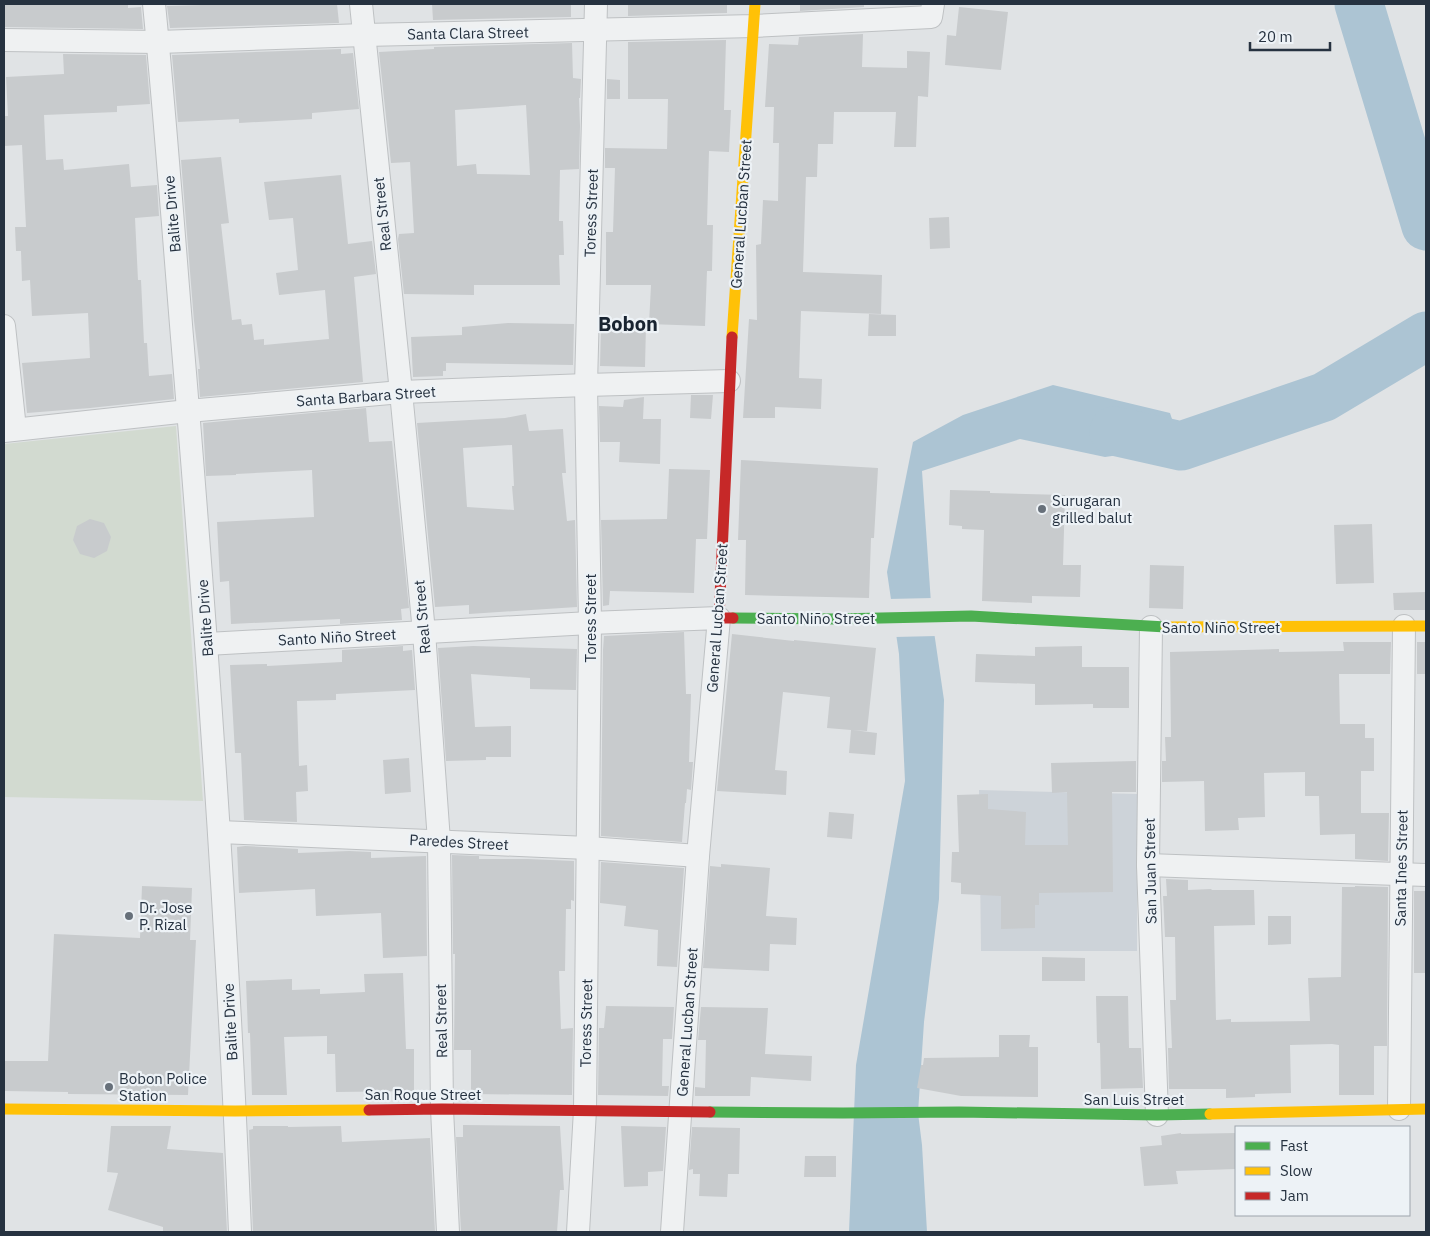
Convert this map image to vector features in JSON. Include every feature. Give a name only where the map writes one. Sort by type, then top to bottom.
[{"type":"street","name":"Balite Drive","points":[[154,4],[207,644],[235,1111],[240,1232]]},
{"type":"street","name":"Real Street","points":[[361,4],[424,632],[439,841],[442,1109],[448,1232]]},
{"type":"street","name":"Toress Street","points":[[578,1232],[585,1110],[590,623],[586,384],[596,4]]},
{"type":"street","name":"Santa Clara Street","points":[[4,40],[158,42],[595,30],[755,15],[932,10]]},
{"type":"street","name":"General Lucban Street","points":[[672,1232],[698,856],[719,618],[729,381],[755,15]]},
{"type":"street","points":[[4,326],[10,430]]},
{"type":"street","name":"Santa Barbara Street","points":[[10,430],[188,411],[401,392],[586,384],[729,381]]},
{"type":"street","name":"Santo Niño Street","points":[[207,644],[590,623],[719,618],[836,619],[971,616],[1152,627],[1426,626]]},
{"type":"street","name":"Santa Ines Street","points":[[1399,1109],[1404,626]]},
{"type":"street","name":"San Juan Street","points":[[1152,627],[1148,864],[1157,1115]]},
{"type":"street","name":"Paredes Street","points":[[219,832],[588,848],[698,856]]},
{"type":"street","points":[[1148,864],[1426,875]]},
{"type":"street","name":"San Roque Street","points":[[4,1109],[235,1111],[442,1109],[842,1114]]},
{"type":"street","name":"San Luis Street","points":[[842,1114],[959,1112],[1157,1115],[1426,1109]]},
{"type":"shaded area","points":[[176,426],[203,801],[4,797],[4,444]]},
{"type":"shaded area","points":[[979,790],[1137,794],[1137,951],[981,951]]},
{"type":"water","points":[[1053,385],[1170,413],[1181,446],[1105,457],[1020,439],[922,471],[932,618],[944,700],[939,899],[924,1022],[918,1113],[922,1145],[927,1232],[849,1232],[856,1065],[905,781],[899,654],[887,572],[913,442],[963,415]]},
{"type":"pier","points":[[933,598],[937,636],[894,637],[888,599]]},
{"type":"building","points":[[4,4],[128,4],[128,8],[141,7],[143,29],[4,27]]},
{"type":"building","points":[[337,4],[339,23],[170,28],[167,6]]},
{"type":"building","points":[[432,4],[571,4],[571,17],[433,20]]},
{"type":"building","points":[[628,4],[727,4],[727,13],[628,16]]},
{"type":"building","points":[[800,4],[864,4],[864,7],[800,11]]},
{"type":"building","points":[[959,7],[1008,12],[1001,70],[945,65],[947,35],[956,36]]},
{"type":"building","points":[[863,34],[862,67],[907,68],[907,51],[930,52],[928,97],[918,96],[916,147],[894,147],[896,112],[834,112],[833,144],[818,144],[817,177],[806,177],[803,272],[882,275],[881,314],[801,311],[799,378],[822,379],[821,409],[775,407],[775,418],[743,418],[749,319],[757,320],[756,245],[761,244],[763,200],[778,201],[779,143],[773,143],[774,107],[765,107],[769,44],[798,45],[799,37]]},
{"type":"building","points":[[726,40],[724,110],[731,110],[729,152],[709,151],[707,225],[713,225],[712,271],[707,271],[705,326],[649,324],[651,285],[606,285],[606,232],[613,232],[615,168],[605,168],[605,148],[667,149],[668,99],[628,99],[628,42]]},
{"type":"building","points":[[572,43],[573,78],[581,79],[579,98],[579,169],[560,170],[559,221],[563,221],[564,255],[559,255],[560,285],[474,285],[474,295],[404,294],[398,239],[399,234],[414,233],[410,162],[391,163],[379,52],[434,49],[434,47]],"holes":[[[526,105],[530,175],[477,174],[476,164],[457,166],[455,110]]]},
{"type":"building","points":[[341,49],[341,54],[353,53],[359,109],[312,113],[312,119],[239,123],[239,119],[178,122],[172,55]]},
{"type":"building","points":[[63,54],[146,55],[150,104],[117,106],[117,112],[44,115],[46,160],[63,159],[64,170],[129,164],[131,187],[157,185],[159,216],[135,218],[138,280],[141,280],[144,343],[147,343],[149,376],[172,374],[174,399],[27,413],[22,363],[90,358],[88,313],[32,316],[30,280],[22,281],[21,251],[16,251],[15,227],[26,227],[22,145],[4,146],[4,116],[8,116],[6,77],[64,74]]},
{"type":"building","points":[[607,79],[620,80],[620,99],[607,99]]},
{"type":"building","points":[[221,157],[229,223],[221,224],[232,320],[241,319],[242,325],[252,324],[254,340],[264,339],[264,345],[329,339],[325,290],[279,295],[276,273],[298,270],[293,218],[269,220],[264,182],[341,175],[348,244],[372,241],[376,274],[354,277],[363,382],[200,397],[198,369],[200,369],[194,321],[181,160]]},
{"type":"building","points":[[949,217],[950,248],[930,249],[929,218]]},
{"type":"building","points":[[869,314],[896,315],[896,336],[868,336]]},
{"type":"building","points":[[508,323],[574,324],[573,365],[446,363],[446,371],[443,371],[443,376],[413,377],[411,337],[462,335],[462,327]]},
{"type":"building","points":[[601,325],[646,325],[645,367],[600,366]]},
{"type":"building","points":[[691,395],[713,395],[711,419],[690,418]]},
{"type":"building","points":[[644,397],[643,419],[661,419],[660,464],[619,462],[620,442],[600,442],[599,406],[623,407],[624,400]]},
{"type":"building","points":[[366,408],[369,442],[392,441],[409,608],[401,609],[402,620],[340,624],[340,619],[231,624],[229,581],[220,582],[217,522],[314,517],[312,470],[206,476],[203,423]]},
{"type":"building","points":[[526,414],[529,431],[563,429],[566,473],[562,473],[567,521],[575,520],[577,607],[469,614],[469,605],[435,607],[417,423],[505,418]],"holes":[[[512,445],[514,486],[512,486],[514,510],[467,507],[463,448]]]},
{"type":"building","points":[[741,460],[878,468],[874,538],[871,538],[869,598],[745,595],[746,540],[738,540]]},
{"type":"building","points":[[669,469],[710,470],[707,539],[696,539],[694,593],[610,591],[609,605],[603,606],[601,520],[667,519]]},
{"type":"building","points":[[950,490],[1065,495],[1063,565],[1081,565],[1080,597],[1032,596],[1032,603],[982,601],[984,530],[962,529],[962,526],[949,525]]},
{"type":"building","points":[[90,519],[104,523],[111,537],[107,551],[94,558],[80,554],[73,540],[77,526]]},
{"type":"building","points":[[1372,524],[1374,583],[1336,584],[1334,525]]},
{"type":"building","points":[[1150,565],[1184,566],[1183,609],[1149,608]]},
{"type":"building","points":[[1426,592],[1426,610],[1394,610],[1393,593]]},
{"type":"building","points":[[684,632],[686,694],[691,694],[689,762],[693,762],[691,790],[687,789],[685,803],[682,842],[601,836],[604,636]]},
{"type":"building","points":[[732,634],[876,648],[867,731],[853,730],[877,733],[875,755],[849,753],[851,730],[827,728],[830,697],[783,692],[775,770],[787,771],[786,795],[717,791]]},
{"type":"building","points":[[1343,642],[1391,642],[1390,674],[1339,674],[1340,724],[1365,724],[1365,738],[1374,738],[1374,771],[1361,771],[1361,813],[1389,813],[1388,861],[1355,859],[1355,834],[1320,835],[1319,796],[1305,796],[1305,772],[1264,773],[1265,817],[1238,818],[1239,830],[1205,831],[1204,781],[1162,782],[1162,761],[1166,761],[1165,737],[1171,737],[1170,652],[1279,649],[1279,652],[1344,651]]},
{"type":"building","points":[[1417,642],[1426,642],[1426,674],[1417,674]]},
{"type":"building","points":[[403,646],[403,651],[412,650],[415,690],[336,694],[336,700],[297,701],[299,766],[307,765],[308,791],[296,792],[297,822],[244,820],[241,753],[235,753],[230,665],[267,664],[267,666],[342,662],[342,650]]},
{"type":"building","points":[[473,646],[577,649],[576,690],[530,689],[530,678],[471,674],[475,727],[511,726],[511,757],[486,757],[486,760],[446,761],[438,648]]},
{"type":"building","points":[[1082,646],[1082,667],[1129,667],[1129,708],[1093,708],[1093,704],[1035,705],[1035,684],[975,682],[976,654],[1035,656],[1035,647]]},
{"type":"building","points":[[409,758],[411,792],[385,794],[383,760]]},
{"type":"building","points":[[1136,761],[1136,792],[1112,792],[1113,892],[1039,893],[1039,905],[1035,905],[1035,928],[1001,929],[1001,896],[961,894],[961,883],[951,882],[952,852],[959,852],[957,795],[988,794],[988,809],[1026,812],[1025,845],[1068,845],[1067,792],[1052,793],[1051,763]]},
{"type":"building","points":[[829,812],[854,814],[852,839],[827,837]]},
{"type":"building","points":[[237,847],[298,849],[298,853],[371,852],[371,858],[426,856],[427,956],[383,958],[381,913],[316,916],[315,889],[239,893]]},
{"type":"building","points":[[452,855],[479,856],[479,859],[574,861],[574,901],[571,900],[571,909],[566,909],[565,971],[559,971],[561,1029],[573,1028],[572,1095],[471,1094],[471,1050],[454,1050],[455,954],[453,954]]},
{"type":"building","points":[[601,862],[684,868],[677,967],[657,966],[658,930],[624,926],[626,906],[600,903]]},
{"type":"building","points":[[721,864],[770,868],[766,916],[797,918],[796,945],[770,944],[769,971],[703,968],[710,866],[721,867]]},
{"type":"building","points":[[1166,879],[1188,880],[1188,890],[1254,890],[1255,925],[1214,926],[1216,1020],[1231,1019],[1231,1022],[1310,1021],[1308,978],[1341,977],[1342,887],[1388,887],[1387,1046],[1374,1046],[1374,1095],[1339,1095],[1339,1045],[1332,1044],[1290,1045],[1291,1093],[1255,1094],[1255,1097],[1226,1098],[1226,1089],[1169,1089],[1168,1048],[1172,1048],[1170,1000],[1176,1000],[1175,937],[1165,937],[1163,896],[1167,896]]},
{"type":"building","points":[[142,886],[192,888],[190,940],[196,940],[188,1095],[68,1094],[68,1092],[4,1091],[4,1061],[48,1061],[54,934],[140,938]]},
{"type":"building","points":[[1414,891],[1426,891],[1426,973],[1414,973]]},
{"type":"building","points":[[1268,916],[1291,916],[1291,944],[1268,945]]},
{"type":"building","points":[[1042,957],[1085,958],[1085,981],[1042,981]]},
{"type":"building","points":[[403,973],[406,1049],[414,1049],[414,1091],[336,1092],[335,1054],[327,1054],[327,1036],[284,1037],[287,1095],[252,1095],[246,981],[292,979],[292,990],[320,989],[320,994],[365,992],[364,974]]},
{"type":"building","points":[[1096,996],[1128,996],[1129,1048],[1141,1048],[1143,1088],[1101,1089],[1100,1043],[1097,1043]]},
{"type":"building","points":[[606,1006],[674,1007],[672,1039],[663,1039],[662,1086],[669,1086],[668,1096],[598,1095],[599,1028],[604,1028]]},
{"type":"building","points":[[701,1007],[768,1008],[765,1054],[812,1056],[811,1081],[751,1077],[750,1096],[695,1096],[695,1087],[705,1088],[706,1040],[698,1040]]},
{"type":"building","points":[[999,1035],[1030,1035],[1029,1047],[1038,1047],[1038,1097],[961,1096],[917,1088],[924,1058],[999,1057]]},
{"type":"building","points":[[463,1125],[560,1126],[564,1190],[560,1190],[557,1232],[461,1232],[456,1137],[463,1137]]},
{"type":"building","points":[[111,1126],[171,1126],[167,1149],[223,1153],[227,1232],[163,1232],[163,1227],[108,1210],[118,1173],[107,1172]]},
{"type":"building","points":[[253,1126],[341,1126],[342,1142],[430,1138],[435,1232],[253,1232],[249,1130],[253,1129]]},
{"type":"building","points":[[621,1126],[666,1127],[663,1171],[648,1172],[648,1186],[624,1187]]},
{"type":"building","points":[[692,1127],[740,1128],[739,1174],[728,1174],[727,1197],[699,1196],[700,1174],[693,1174],[693,1169],[689,1170]]},
{"type":"building","points":[[1181,1133],[1235,1133],[1235,1169],[1176,1171],[1178,1184],[1144,1186],[1140,1147],[1162,1145],[1161,1136]]},
{"type":"building","points":[[805,1156],[836,1156],[836,1177],[804,1177]]},
{"type":"waterway","points":[[1359,4],[1426,226]]},
{"type":"waterway","points":[[1114,431],[1181,446],[1324,397],[1426,336]]},
{"type":"traffic: fast","points":[[733,618],[836,619],[971,616],[1166,627]]},
{"type":"traffic: fast","points":[[710,1112],[1210,1114]]},
{"type":"traffic: slow","points":[[732,337],[755,4]]},
{"type":"traffic: slow","points":[[1166,627],[1426,626]]},
{"type":"traffic: slow","points":[[4,1109],[369,1110]]},
{"type":"traffic: slow","points":[[1210,1114],[1426,1109]]},
{"type":"traffic: jam","points":[[732,337],[719,618],[733,618]]},
{"type":"traffic: jam","points":[[369,1110],[710,1112]]},
{"type":"place","name":"Surugaran grilled balut","points":[[1042,509]]},
{"type":"place","name":"Dr. Jose P. Rizal","points":[[129,916]]},
{"type":"place","name":"Bobon Police Station","points":[[109,1087]]},
{"type":"district","name":"Bobon","points":[[628,323]]}]
